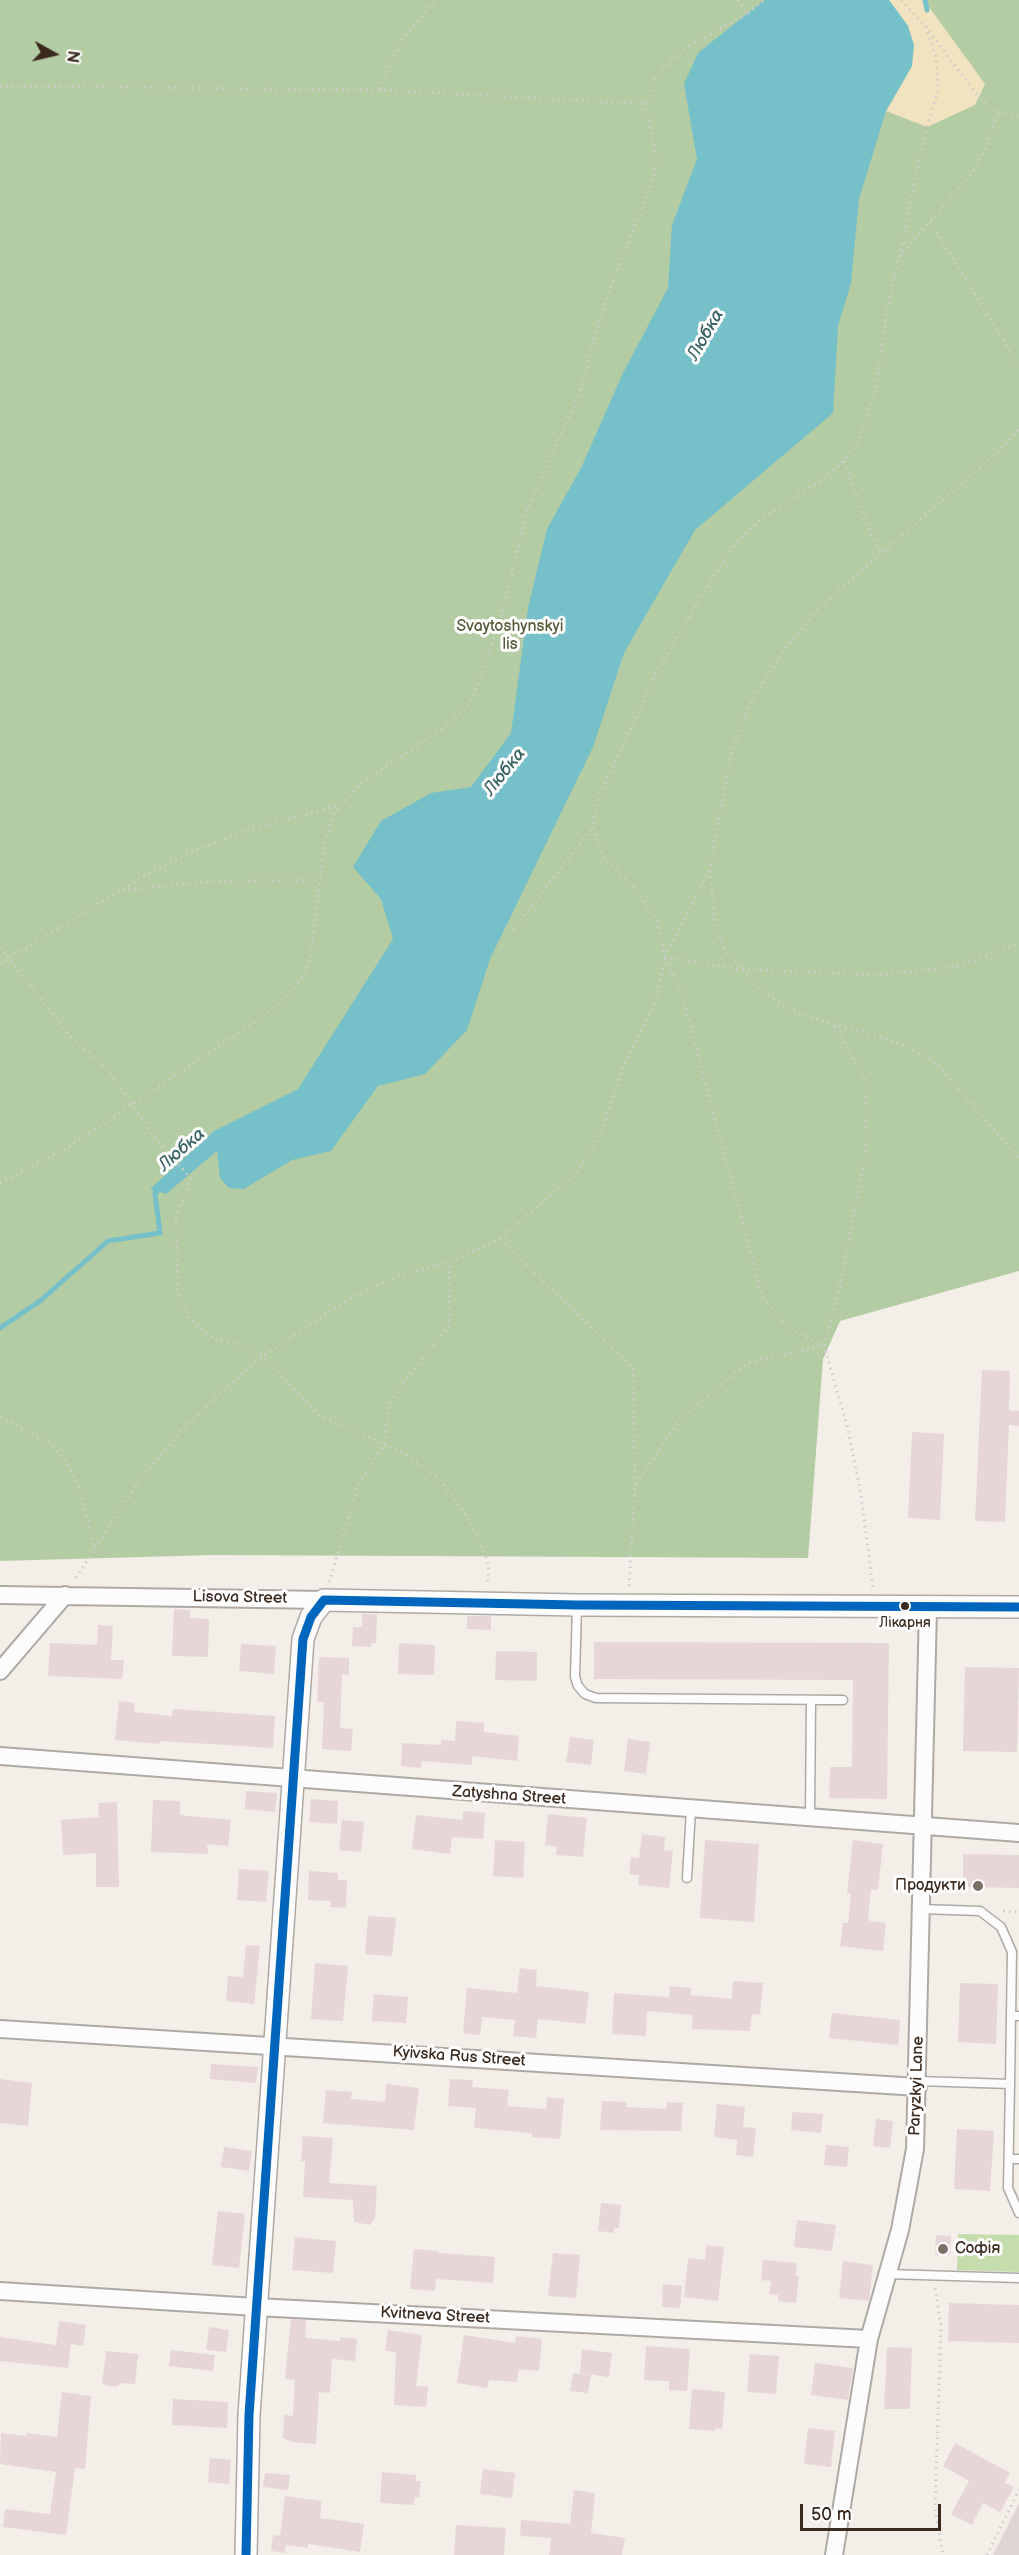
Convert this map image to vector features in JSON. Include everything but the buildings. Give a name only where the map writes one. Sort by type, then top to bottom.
[{"type":"street","name":"Lisova Street","points":[[0,1595],[577,1605],[928,1608],[1019,1606]]},
{"type":"street","points":[[0,1671],[65,1595]]},
{"type":"street","points":[[246,2555],[247,2467],[256,2307],[303,1639],[311,1617],[324,1600]]},
{"type":"street","name":"Paryzkyi Lane","points":[[834,2555],[869,2339],[909,2193],[915,2149],[928,1608]]},
{"type":"street","name":"Zatyshna Street","points":[[0,1756],[293,1780],[1019,1833]]},
{"type":"street","name":"Kyivska Rus Street","points":[[0,2029],[918,2084]]},
{"type":"street","name":"Kvitneva Street","points":[[0,2291],[256,2307],[869,2339]]},
{"type":"lane","points":[[577,1605],[575,1677],[578,1686],[585,1694],[596,1698],[843,1700]]},
{"type":"lane","points":[[810,1817],[811,1700]]},
{"type":"lane","points":[[687,1878],[691,1809]]},
{"type":"lane","points":[[921,1909],[980,1911],[1001,1928],[1012,1952],[1015,2016],[1010,2084],[1008,2188],[1019,2213]]},
{"type":"lane","points":[[918,2084],[1010,2084]]},
{"type":"lane","points":[[1009,2159],[1019,2160]]},
{"type":"lane","points":[[887,2274],[1019,2278]]},
{"type":"path","points":[[379,90],[402,40],[435,0]]},
{"type":"path","points":[[738,0],[747,14]]},
{"type":"path","points":[[1,1182],[70,1146],[268,1013],[290,994],[305,972],[312,953],[326,834],[339,806],[360,784],[445,727],[460,714],[473,697],[501,618],[527,509],[579,396],[612,284],[654,177],[656,159],[646,104],[655,79],[670,61],[689,46],[747,14],[764,0]]},
{"type":"path","points":[[901,0],[926,27],[976,95],[998,112],[1019,116]]},
{"type":"path","points":[[513,930],[593,827],[599,797],[657,669],[718,569],[740,539],[765,516],[814,485],[844,461],[858,441],[867,419],[877,381],[892,283],[921,153],[938,90],[936,58],[926,27]]},
{"type":"path","points":[[0,86],[379,90],[646,104]]},
{"type":"path","points":[[899,257],[953,199],[976,167],[988,144],[998,112]]},
{"type":"path","points":[[930,222],[1019,364]]},
{"type":"path","points":[[1019,430],[999,451],[818,609],[781,654],[752,701],[739,731],[730,759],[710,869],[715,925],[724,949],[739,969],[764,993],[797,1013],[902,1044],[930,1060],[939,1066],[1019,1159]]},
{"type":"path","points":[[844,461],[863,515],[881,553]]},
{"type":"path","points":[[0,964],[121,890],[185,855],[221,839],[339,806]]},
{"type":"path","points":[[593,827],[604,856],[637,891],[657,922],[665,957],[684,998],[762,1296],[788,1327],[824,1346]]},
{"type":"path","points":[[65,1595],[140,1479],[166,1448],[221,1392],[263,1356],[354,1295],[398,1276],[449,1262],[500,1239],[576,1173],[603,1129],[623,1067],[655,1003],[665,957],[710,869]]},
{"type":"path","points":[[121,890],[222,881],[321,880]]},
{"type":"path","points":[[665,957],[739,969],[876,975],[954,967],[1019,944]]},
{"type":"path","points":[[0,947],[69,1035],[106,1068],[165,1149],[178,1161],[191,1179],[176,1216],[177,1292],[189,1318],[215,1340],[240,1344],[263,1356],[319,1415],[405,1454],[438,1478],[466,1515],[480,1541],[489,1568],[487,1584],[491,1603]]},
{"type":"path","points":[[834,1024],[866,1082],[866,1150],[841,1281],[824,1346],[847,1425],[861,1494],[875,1607]]},
{"type":"path","points":[[500,1239],[633,1368],[634,1486],[628,1605]]},
{"type":"path","points":[[324,1600],[359,1483],[384,1446],[390,1400],[449,1325],[449,1262]]},
{"type":"path","points":[[634,1486],[679,1420],[747,1363],[824,1346]]},
{"type":"path","points":[[0,1417],[49,1443],[66,1461],[78,1485],[95,1549]]},
{"type":"path","points":[[933,2275],[941,2326],[935,2507],[943,2555]]},
{"type":"path","points":[[987,2555],[1019,2490]]},
{"type":"shaded area","points":[[1019,2503],[1019,2555],[993,2555]]},
{"type":"green space","name":"Svaytoshynskyi lis","points":[[0,0],[1019,0],[1019,1271],[840,1321],[823,1359],[808,1558],[214,1555],[0,1561]]},
{"type":"green space","points":[[958,2234],[1019,2235],[1019,2272],[957,2270]]},
{"type":"sand","points":[[889,0],[924,0],[985,84],[975,105],[927,127],[886,111],[912,66],[908,26]]},
{"type":"water","points":[[764,0],[889,0],[908,26],[914,45],[912,66],[886,111],[859,199],[851,283],[838,326],[833,413],[695,530],[624,653],[593,747],[490,959],[467,1030],[425,1074],[378,1086],[331,1151],[292,1160],[244,1189],[229,1188],[220,1178],[217,1151],[166,1194],[150,1189],[214,1131],[298,1089],[393,939],[381,899],[353,867],[381,821],[431,793],[471,787],[511,733],[528,608],[547,529],[581,468],[623,373],[668,288],[672,225],[697,159],[684,84],[698,53]]},
{"type":"waterway","name":"Любка","points":[[925,0],[927,10]]},
{"type":"waterway","name":"Любка","points":[[0,1328],[40,1301],[108,1241],[160,1233],[155,1193],[161,1188]]},
{"type":"transit line","points":[[324,1600],[577,1605],[1019,1607]]},
{"type":"transit line","points":[[246,2555],[249,2415],[303,1639],[311,1617],[324,1600]]},
{"type":"place","name":"Лікарня","points":[[905,1606]]},
{"type":"place","name":"Продукти","points":[[978,1886]]},
{"type":"place","name":"Софія","points":[[943,2249]]}]
